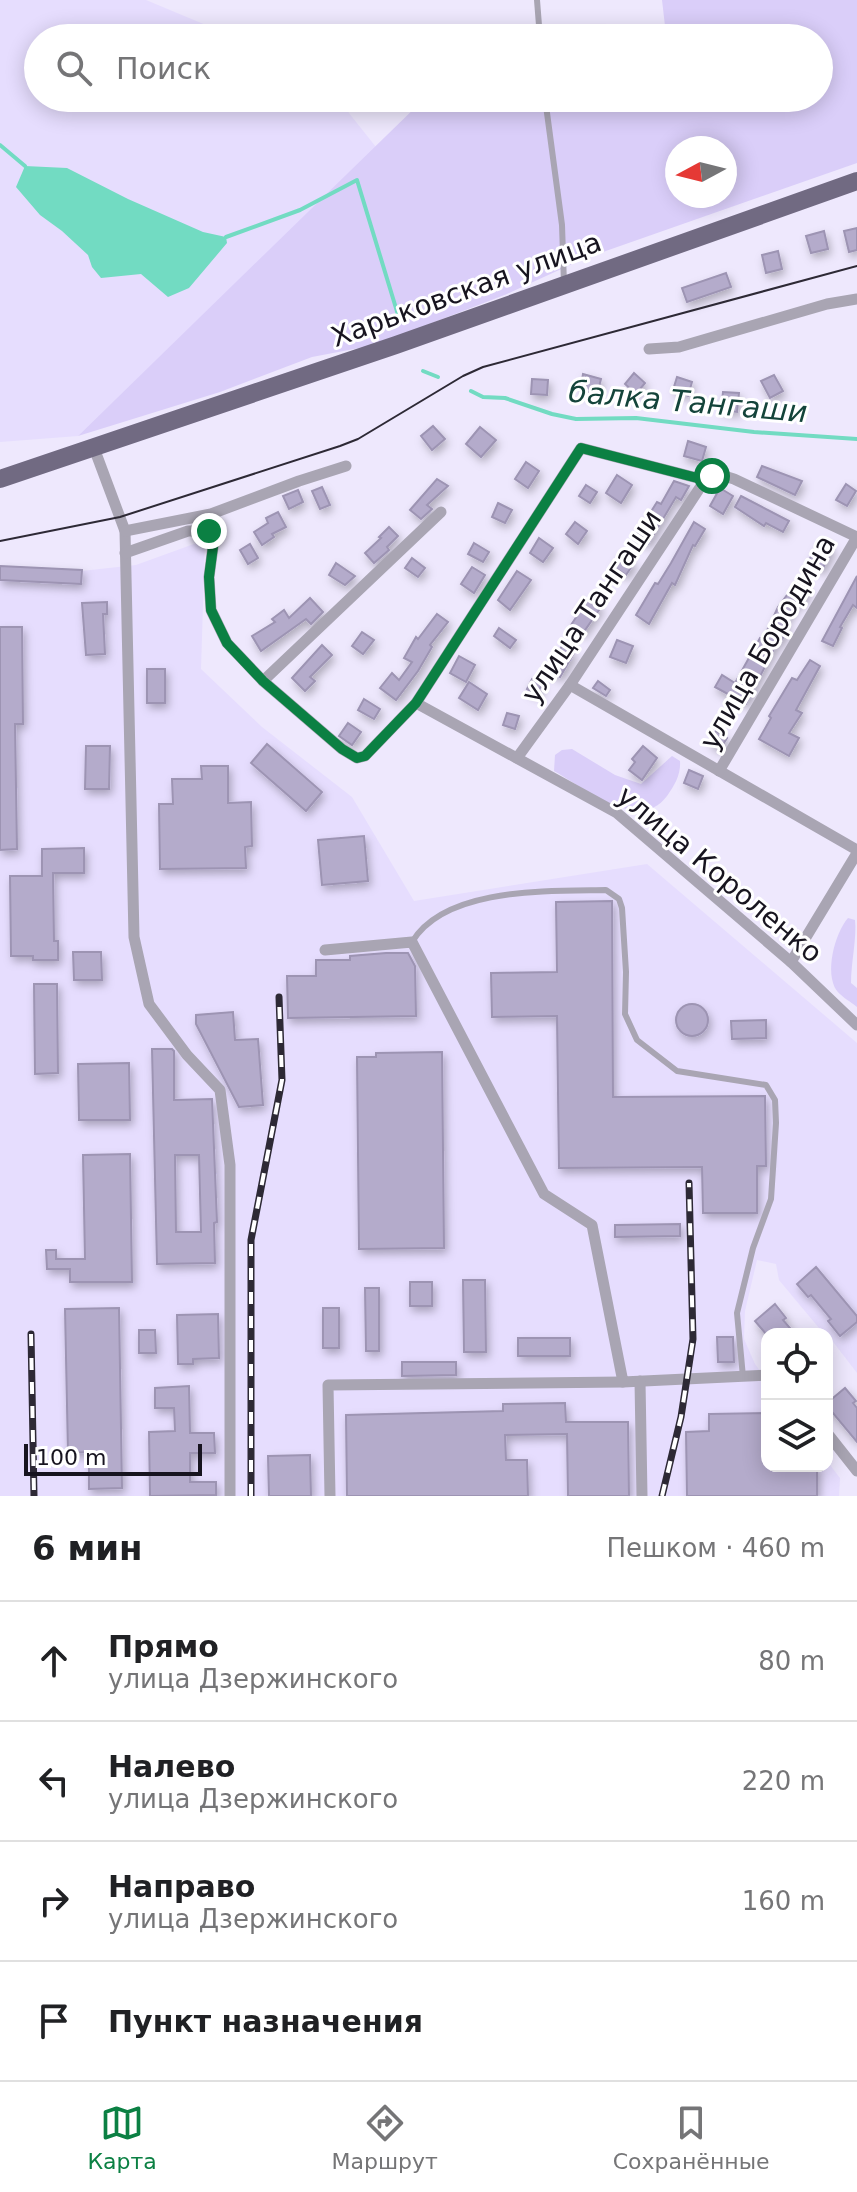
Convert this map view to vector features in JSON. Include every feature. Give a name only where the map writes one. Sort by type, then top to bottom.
[{"type":"main road","name":"Харьковская улица","points":[[0,479],[423,336],[857,181]]},
{"type":"street","points":[[649,349],[679,347],[827,304],[857,299]]},
{"type":"street","points":[[94,448],[125,531],[134,937],[149,1004],[187,1055],[220,1090],[230,1165],[230,1496]]},
{"type":"street","points":[[125,553],[188,531],[209,531],[214,539],[209,577],[211,610],[227,643],[263,681],[342,749],[357,758],[365,756],[416,703],[581,448],[705,480],[721,475],[734,479],[857,537]]},
{"type":"street","points":[[125,531],[211,514],[346,466]]},
{"type":"street","name":"улица Тангаши","points":[[517,758],[570,685],[705,480]]},
{"type":"street","points":[[263,681],[441,512]]},
{"type":"street","name":"улица Бородина","points":[[719,771],[857,537]]},
{"type":"street","points":[[570,685],[857,851],[791,962]]},
{"type":"street","name":"улица Короленко","points":[[416,703],[617,813],[791,962],[857,1025]]},
{"type":"street","points":[[325,950],[412,942],[544,1194],[592,1225],[623,1382]]},
{"type":"street","points":[[330,1496],[328,1385],[623,1382],[761,1376]]},
{"type":"street","points":[[640,1381],[642,1496]]},
{"type":"street","points":[[833,1441],[857,1471]]},
{"type":"lane","points":[[537,0],[539,24]]},
{"type":"lane","points":[[547,112],[562,225],[564,284]]},
{"type":"lane","points":[[412,942],[419,929],[434,917],[500,894],[606,890],[619,899],[622,908],[625,1014],[637,1040],[677,1071],[766,1085],[775,1100],[771,1199],[753,1248],[737,1313],[743,1377]]},
{"type":"shaded area","points":[[0,0],[146,0],[203,24],[24,24],[24,112],[348,112],[376,147],[78,436],[0,442]]},
{"type":"shaded area","points":[[662,0],[857,0],[857,163],[737,205],[737,136],[665,136],[665,208],[729,208],[583,259],[507,294],[375,345],[312,357],[220,392],[78,436],[411,112],[833,112],[833,24],[665,24]]},
{"type":"shaded area","points":[[25,166],[67,168],[203,232],[226,237],[227,243],[189,288],[168,297],[141,274],[101,278],[92,267],[88,255],[40,215],[16,187]]},
{"type":"shaded area","points":[[205,540],[201,669],[262,727],[352,797],[414,901],[647,864],[857,1043],[857,1373],[833,1342],[833,1328],[819,1328],[779,1280],[776,1264],[757,1260],[745,1311],[744,1339],[761,1372],[761,1472],[833,1472],[833,1469],[840,1478],[839,1496],[0,1496],[0,580],[136,565]]},
{"type":"shaded area","points":[[572,749],[615,775],[641,784],[672,756],[680,761],[680,770],[670,792],[655,806],[642,810],[627,809],[595,796],[554,771],[555,755]]},
{"type":"shaded area","points":[[848,918],[855,920],[851,983],[857,988],[857,1007],[837,991],[831,974],[835,943]]},
{"type":"building","points":[[857,228],[857,250],[849,252],[844,231]]},
{"type":"building","points":[[824,231],[828,249],[811,253],[806,236]]},
{"type":"building","points":[[778,251],[782,269],[766,273],[762,255]]},
{"type":"building","points":[[726,273],[731,287],[687,302],[682,288]]},
{"type":"building","points":[[634,373],[645,383],[636,394],[625,384]]},
{"type":"building","points":[[583,374],[601,379],[597,395],[580,391]]},
{"type":"building","points":[[774,375],[783,391],[770,398],[761,381]]},
{"type":"building","points":[[677,377],[692,382],[688,396],[673,390]]},
{"type":"building","points":[[532,379],[548,380],[547,395],[531,394]]},
{"type":"building","points":[[723,392],[739,393],[737,412],[721,410]]},
{"type":"building","points":[[433,426],[445,439],[432,450],[421,436]]},
{"type":"building","points":[[480,427],[496,440],[481,457],[466,444]]},
{"type":"building","points":[[688,441],[706,447],[702,461],[684,456]]},
{"type":"building","points":[[526,462],[539,471],[528,488],[515,479]]},
{"type":"building","points":[[762,466],[802,481],[795,495],[757,477]]},
{"type":"building","points":[[617,475],[632,485],[621,503],[606,493]]},
{"type":"building","points":[[437,479],[448,486],[427,505],[432,509],[421,519],[410,510]]},
{"type":"building","points":[[674,481],[689,486],[681,500],[676,497],[648,544],[635,537],[657,502],[661,504]]},
{"type":"building","points":[[846,484],[856,491],[847,506],[836,500]]},
{"type":"building","points":[[586,485],[597,492],[590,503],[579,496]]},
{"type":"building","points":[[322,487],[330,505],[320,509],[312,491]]},
{"type":"building","points":[[720,488],[733,496],[723,514],[710,506]]},
{"type":"building","points":[[298,490],[303,502],[289,509],[283,496]]},
{"type":"building","points":[[741,496],[789,521],[783,532],[766,523],[764,526],[735,507]]},
{"type":"building","points":[[498,503],[512,510],[505,523],[492,517]]},
{"type":"building","points":[[278,512],[286,527],[272,534],[274,537],[262,545],[254,532],[268,523],[266,518]]},
{"type":"building","points":[[575,522],[587,531],[578,544],[566,534]]},
{"type":"building","points":[[694,522],[705,529],[693,545],[675,585],[672,583],[649,624],[636,615]]},
{"type":"building","points":[[389,527],[398,536],[387,547],[389,550],[374,563],[365,553]]},
{"type":"building","points":[[539,538],[553,548],[543,562],[530,553]]},
{"type":"building","points":[[819,541],[833,548],[822,570],[808,562]]},
{"type":"building","points":[[474,543],[489,552],[483,562],[468,554]]},
{"type":"building","points":[[250,544],[258,558],[248,564],[240,550]]},
{"type":"building","points":[[620,553],[634,563],[626,575],[612,566]]},
{"type":"building","points":[[412,558],[425,568],[418,577],[405,568]]},
{"type":"building","points":[[336,563],[355,576],[345,585],[329,575]]},
{"type":"building","points":[[0,566],[82,570],[81,584],[0,580]]},
{"type":"building","points":[[472,567],[485,575],[474,593],[461,584]]},
{"type":"building","points":[[517,571],[531,580],[510,610],[498,600]]},
{"type":"building","points":[[857,576],[857,608],[853,605],[833,646],[822,641]]},
{"type":"building","points":[[796,583],[809,590],[783,625],[788,627],[781,642],[778,641],[746,704],[715,687],[722,675],[735,683],[760,638],[763,639],[778,607]]},
{"type":"building","points":[[310,598],[323,612],[311,624],[306,619],[261,651],[252,636],[275,622],[272,619],[284,610],[289,618]]},
{"type":"building","points":[[585,598],[601,607],[583,633],[571,625]]},
{"type":"building","points":[[107,602],[107,614],[103,614],[105,654],[86,655],[82,603]]},
{"type":"building","points":[[437,614],[448,622],[396,700],[380,688],[392,673],[399,680],[412,662],[404,658],[416,637],[418,639]]},
{"type":"building","points":[[0,627],[22,627],[23,724],[15,724],[17,849],[0,850]]},
{"type":"building","points":[[499,628],[516,640],[510,648],[494,636]]},
{"type":"building","points":[[362,632],[374,640],[363,654],[352,646]]},
{"type":"building","points":[[617,640],[633,646],[626,663],[610,657]]},
{"type":"building","points":[[322,645],[332,655],[310,677],[315,681],[305,691],[292,678]]},
{"type":"building","points":[[562,646],[574,653],[560,677],[548,669]]},
{"type":"building","points":[[459,656],[475,665],[466,682],[450,673]]},
{"type":"building","points":[[810,660],[820,666],[796,710],[802,713],[789,733],[799,738],[789,756],[759,739],[792,678],[797,680]]},
{"type":"building","points":[[147,669],[165,669],[165,703],[147,703]]},
{"type":"building","points":[[532,679],[542,684],[537,694],[527,689]]},
{"type":"building","points":[[598,681],[610,690],[606,696],[593,688]]},
{"type":"building","points":[[469,682],[487,694],[478,710],[459,698]]},
{"type":"building","points":[[364,699],[380,709],[374,719],[358,710]]},
{"type":"building","points":[[507,713],[519,716],[515,729],[503,725]]},
{"type":"building","points":[[348,723],[361,732],[352,745],[339,736]]},
{"type":"building","points":[[716,731],[727,738],[720,749],[709,742]]},
{"type":"building","points":[[267,744],[322,792],[306,811],[251,763]]},
{"type":"building","points":[[86,746],[110,746],[109,789],[85,789]]},
{"type":"building","points":[[643,746],[657,758],[642,780],[629,770],[635,762],[632,759]]},
{"type":"building","points":[[201,766],[228,766],[228,803],[251,802],[252,846],[245,847],[246,868],[160,869],[159,804],[173,804],[172,779],[202,779]]},
{"type":"building","points":[[689,770],[703,776],[698,789],[684,783]]},
{"type":"building","points":[[364,836],[368,881],[322,885],[318,840]]},
{"type":"building","points":[[84,848],[84,873],[53,873],[54,941],[58,941],[58,960],[11,956],[10,876],[42,876],[42,849]]},
{"type":"building","points":[[612,901],[613,1097],[765,1096],[766,1166],[757,1166],[757,1213],[703,1213],[702,1167],[559,1168],[557,1016],[492,1017],[491,973],[557,972],[556,902]]},
{"type":"building","points":[[73,952],[101,952],[102,980],[74,980]]},
{"type":"building","points":[[408,953],[415,966],[416,1016],[288,1018],[287,976],[316,976],[316,960],[350,960],[350,956]]},
{"type":"building","points":[[34,984],[57,984],[58,1073],[35,1074]]},
{"type":"building","points":[[692,1004],[703,1009],[708,1020],[703,1031],[692,1036],[681,1031],[676,1020],[681,1009]]},
{"type":"building","points":[[233,1012],[235,1040],[258,1039],[263,1105],[239,1107],[196,1024],[196,1015]]},
{"type":"building","points":[[766,1020],[766,1038],[732,1039],[731,1021]]},
{"type":"building","points":[[152,1049],[172,1049],[174,1100],[212,1099],[217,1222],[214,1223],[215,1263],[157,1264]],"holes":[[[175,1155],[199,1155],[201,1232],[176,1232]]]},
{"type":"building","points":[[442,1052],[444,1248],[359,1249],[357,1057],[376,1057],[376,1053]]},
{"type":"building","points":[[129,1063],[130,1120],[79,1120],[78,1064]]},
{"type":"building","points":[[130,1154],[132,1282],[70,1282],[70,1269],[47,1269],[46,1250],[56,1250],[56,1259],[85,1259],[83,1155]]},
{"type":"building","points":[[680,1224],[680,1236],[615,1237],[615,1225]]},
{"type":"building","points":[[816,1267],[857,1316],[857,1322],[840,1336],[828,1321],[831,1319],[797,1284]]},
{"type":"building","points":[[463,1280],[485,1280],[486,1352],[464,1352]]},
{"type":"building","points":[[410,1282],[432,1282],[432,1306],[410,1306]]},
{"type":"building","points":[[365,1288],[379,1288],[379,1351],[366,1351]]},
{"type":"building","points":[[775,1304],[790,1328],[761,1328],[755,1321]]},
{"type":"building","points":[[119,1308],[122,1488],[89,1489],[89,1452],[68,1453],[65,1309]]},
{"type":"building","points":[[323,1308],[339,1308],[339,1348],[323,1348]]},
{"type":"building","points":[[218,1314],[219,1358],[193,1359],[193,1364],[178,1364],[177,1315]]},
{"type":"building","points":[[139,1330],[155,1330],[156,1353],[139,1353]]},
{"type":"building","points":[[717,1337],[733,1337],[734,1362],[718,1362]]},
{"type":"building","points":[[518,1338],[570,1338],[570,1356],[518,1356]]},
{"type":"building","points":[[402,1362],[456,1362],[456,1375],[402,1376]]},
{"type":"building","points":[[189,1386],[190,1433],[214,1433],[215,1453],[190,1453],[190,1482],[216,1482],[216,1495],[150,1496],[149,1432],[175,1431],[174,1408],[155,1408],[155,1388]]},
{"type":"building","points":[[845,1388],[856,1401],[853,1403],[857,1408],[857,1442],[833,1413],[833,1398]]},
{"type":"building","points":[[565,1403],[566,1422],[628,1422],[629,1496],[568,1496],[567,1434],[505,1435],[506,1460],[527,1460],[528,1496],[347,1496],[346,1415],[503,1411],[503,1404]]},
{"type":"building","points":[[761,1413],[761,1472],[817,1472],[817,1496],[687,1496],[686,1432],[709,1431],[709,1414]]},
{"type":"building","points":[[310,1455],[311,1496],[269,1496],[268,1456]]},
{"type":"waterway","points":[[0,145],[25,166]]},
{"type":"waterway","points":[[226,237],[300,210],[357,180],[399,318]]},
{"type":"waterway","name":"балка Тангаши","points":[[423,371],[438,377]]},
{"type":"waterway","name":"балка Тангаши","points":[[471,391],[483,397],[505,398],[576,419],[636,418],[754,432],[857,439]]},
{"type":"tram line","points":[[0,541],[120,517],[340,446],[358,439],[483,367],[857,266]]},
{"type":"railway","points":[[251,1496],[251,1240],[282,1080],[279,997]]},
{"type":"railway","points":[[662,1496],[681,1417],[693,1339],[689,1183]]},
{"type":"railway","points":[[31,1334],[34,1496]]},
{"type":"route","points":[[209,531],[214,539],[209,577],[211,610],[227,643],[263,681],[342,749],[357,758],[365,756],[416,703],[581,448],[705,480],[712,476]]}]
